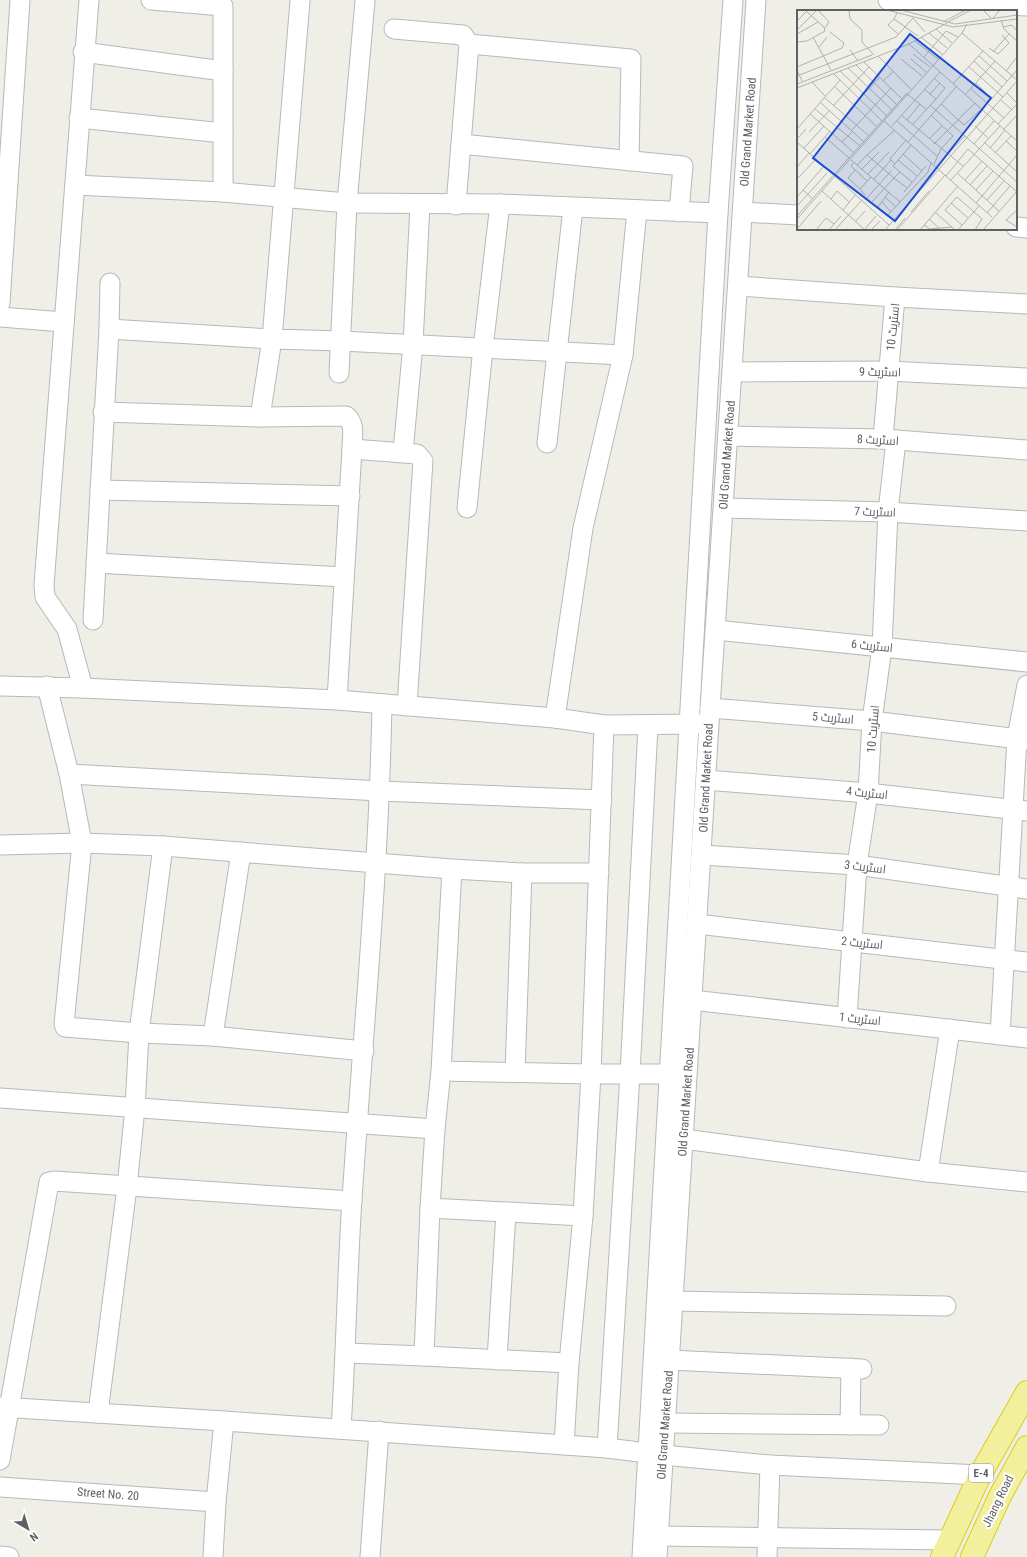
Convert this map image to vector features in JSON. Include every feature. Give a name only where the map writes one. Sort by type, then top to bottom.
[{"type":"highway","name":"E-4","points":[[946,1548],[980,1476],[1027,1392]]},
{"type":"highway","name":"Jhang Road","points":[[972,1557],[1000,1496],[1027,1446]]},
{"type":"street","points":[[0,303],[20,0]]},
{"type":"street","points":[[83,688],[67,629],[51,607],[45,597],[44,591],[75,185],[83,52],[89,0]]},
{"type":"street","points":[[151,0],[222,6],[223,192]]},
{"type":"street","name":"Old Grand Market Road","points":[[642,1557],[656,1454],[679,1074],[690,723],[718,213],[733,0]]},
{"type":"street","name":"Old Grand Market Road","points":[[657,1557],[658,1536],[656,1454],[666,1422],[684,1139],[679,1074],[692,1000],[756,0]]},
{"type":"street","points":[[888,0],[1002,2],[1027,6]]},
{"type":"street","points":[[260,416],[272,339],[300,1]]},
{"type":"street","points":[[339,373],[347,203],[365,1]]},
{"type":"street","points":[[394,29],[462,34],[469,44],[456,205]]},
{"type":"street","points":[[469,44],[631,59],[629,161]]},
{"type":"street","points":[[83,52],[223,71]]},
{"type":"street","points":[[79,118],[223,133]]},
{"type":"street","points":[[461,144],[683,166],[679,212]]},
{"type":"street","points":[[75,185],[223,192],[347,203],[456,205],[500,204],[718,213]]},
{"type":"street","points":[[403,452],[413,344],[420,204]]},
{"type":"street","points":[[467,508],[483,348],[500,204]]},
{"type":"street","points":[[547,443],[573,208]]},
{"type":"street","points":[[555,718],[583,528],[623,355],[637,210]]},
{"type":"street","points":[[743,212],[797,215]]},
{"type":"street","points":[[1017,227],[1027,228]]},
{"type":"street","points":[[93,620],[103,412],[109,329],[110,283]]},
{"type":"street","points":[[738,286],[895,297]]},
{"type":"street","name":"اسٹریٹ 10","points":[[847,1018],[857,865],[868,793],[872,721],[882,647],[888,512],[888,371],[895,297],[1027,304]]},
{"type":"street","points":[[0,317],[64,322]]},
{"type":"street","points":[[109,329],[272,339],[413,344],[623,355]]},
{"type":"street","name":"اسٹریٹ 9","points":[[732,372],[888,371],[1027,378]]},
{"type":"street","points":[[103,412],[260,416],[346,416],[352,425],[352,449],[337,700]]},
{"type":"street","name":"اسٹریٹ 8","points":[[728,436],[889,440],[1027,450]]},
{"type":"street","points":[[352,449],[417,454],[423,461],[406,706]]},
{"type":"street","points":[[100,490],[350,496]]},
{"type":"street","name":"اسٹریٹ 7","points":[[724,508],[888,512],[1027,521]]},
{"type":"street","points":[[96,563],[344,577]]},
{"type":"street","name":"اسٹریٹ 6","points":[[716,630],[1027,662]]},
{"type":"street","points":[[1000,1035],[1005,959],[1018,888],[1022,739],[1027,685]]},
{"type":"street","name":"اسٹریٹ 5","points":[[0,686],[47,686],[337,700],[555,718],[604,725],[648,726],[690,723],[710,716],[872,721],[1022,739]]},
{"type":"street","points":[[47,686],[68,774],[82,843],[64,1024],[68,1028],[213,1036],[364,1052]]},
{"type":"street","points":[[341,1429],[346,1353],[352,1201],[364,1052],[380,791],[382,704]]},
{"type":"street","points":[[564,1445],[569,1363],[583,1216],[591,1074],[604,725]]},
{"type":"street","points":[[607,1448],[630,1074],[648,726]]},
{"type":"street","points":[[68,774],[380,791],[602,800]]},
{"type":"street","name":"اسٹریٹ 4","points":[[706,780],[868,793],[1020,811]]},
{"type":"street","points":[[0,845],[82,843],[163,846],[452,869],[522,873],[599,873]]},
{"type":"street","points":[[98,1413],[127,1187],[135,1108],[139,1033],[163,846]]},
{"type":"street","points":[[213,1036],[240,852]]},
{"type":"street","name":"اسٹریٹ 3","points":[[702,855],[857,865],[1018,888]]},
{"type":"street","points":[[424,1356],[430,1208],[435,1129],[441,1071],[452,869]]},
{"type":"street","points":[[515,1072],[522,873]]},
{"type":"street","name":"اسٹریٹ 2","points":[[697,924],[1027,962]]},
{"type":"street","name":"اسٹریٹ 1","points":[[692,1000],[1027,1038]]},
{"type":"street","points":[[928,1172],[950,1030]]},
{"type":"street","points":[[441,1071],[679,1074]]},
{"type":"street","points":[[0,1098],[435,1129]]},
{"type":"street","points":[[684,1139],[928,1172],[1027,1182]]},
{"type":"street","points":[[0,1460],[4,1408],[49,1182],[54,1181],[352,1201]]},
{"type":"street","points":[[430,1208],[583,1216]]},
{"type":"street","points":[[497,1360],[506,1212]]},
{"type":"street","points":[[673,1301],[946,1306]]},
{"type":"street","points":[[346,1353],[569,1363]]},
{"type":"street","points":[[669,1360],[856,1369],[850,1425]]},
{"type":"street","points":[[4,1408],[379,1431],[607,1448],[770,1465],[980,1476]]},
{"type":"street","points":[[213,1557],[216,1502],[224,1421]]},
{"type":"street","points":[[666,1422],[879,1425]]},
{"type":"street","points":[[370,1557],[379,1431]]},
{"type":"street","points":[[767,1557],[770,1465]]},
{"type":"street","name":"Street No. 20","points":[[0,1487],[216,1502]]},
{"type":"street","points":[[658,1536],[768,1537],[946,1548]]},
{"type":"street","points":[[0,1556],[9,1557]]}]
